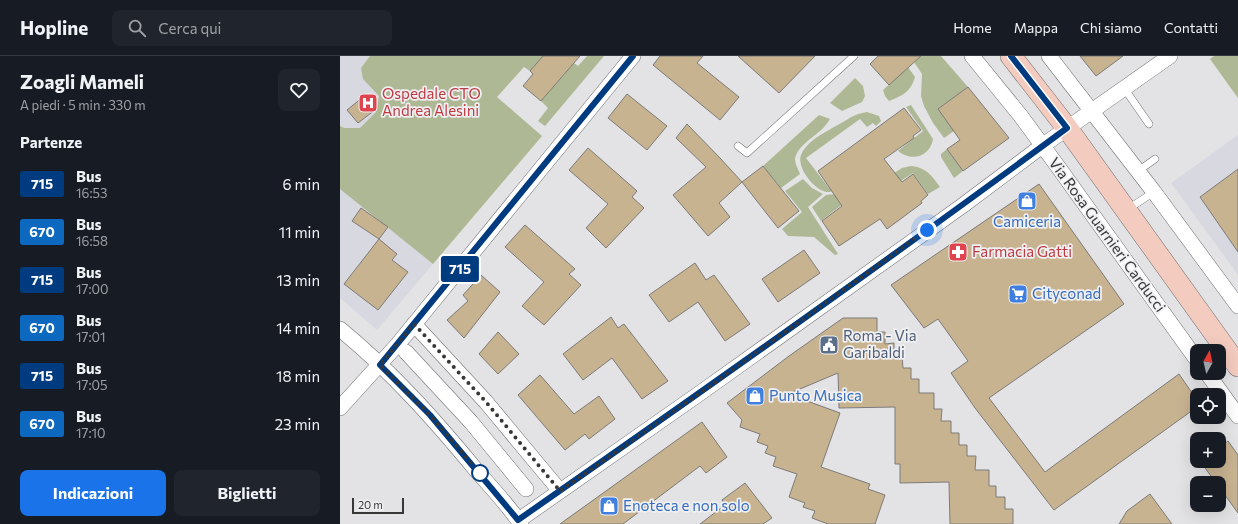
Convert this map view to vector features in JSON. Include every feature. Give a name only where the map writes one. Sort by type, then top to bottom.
[{"type":"street","points":[[340,408],[380,365],[633,56]]},
{"type":"street","name":"Via Rosa Guarnieri Carducci","points":[[972,56],[1020,116],[1190,350]]},
{"type":"street","name":"Via Rosa Guarnieri Carducci","points":[[1011,56],[1067,128],[1238,366]]},
{"type":"street","points":[[1050,56],[1154,192],[1238,306]]},
{"type":"street","points":[[340,329],[380,365],[430,415],[520,522],[560,491],[1170,56]]},
{"type":"street","points":[[414,324],[486,402],[560,491]]},
{"type":"street","points":[[406,352],[471,422],[526,489]]},
{"type":"street","points":[[1212,380],[1238,416]]},
{"type":"lane","points":[[738,146],[747,153],[854,56]]},
{"type":"lane","points":[[1124,88],[1149,124]]},
{"type":"lane","points":[[1138,171],[1155,159]]},
{"type":"lane","name":"Via Rosa Guarnieri Carducci","points":[[1126,211],[1154,192]]},
{"type":"shaded area","name":"Ospedale CTO Andrea Alesini","points":[[340,56],[453,56],[340,144]]},
{"type":"shaded area","points":[[1238,135],[1238,275],[1171,183]]},
{"type":"shaded area","points":[[340,189],[433,264],[377,330],[340,298]]},
{"type":"green space","points":[[370,56],[543,56],[530,71],[524,67],[497,97],[542,136],[433,264],[340,189],[340,126],[344,128],[360,128],[376,112],[379,96],[363,79],[361,68]]},
{"type":"green space","points":[[587,56],[604,56],[545,126],[538,121],[548,108],[541,101],[574,63],[578,66]]},
{"type":"green space","points":[[921,56],[941,56],[968,87],[938,109],[954,131],[944,138],[933,123],[924,106],[921,96],[922,74],[914,62]]},
{"type":"green space","points":[[1214,56],[1238,56],[1238,98],[1210,59]]},
{"type":"green space","points":[[908,67],[915,77],[911,87],[902,95],[889,101],[883,90]]},
{"type":"green space","points":[[855,78],[863,86],[865,96],[862,102],[842,111],[830,103]]},
{"type":"green space","points":[[911,105],[933,139],[928,150],[924,154],[914,157],[898,151],[923,131],[906,107]]},
{"type":"green space","points":[[867,112],[879,116],[881,121],[876,126],[873,123],[867,127],[860,119],[806,158],[829,188],[845,178],[835,190],[825,192],[819,189],[809,179],[802,167],[800,160],[803,150],[810,142],[824,132],[854,116]]},
{"type":"green space","points":[[819,115],[830,119],[796,155],[795,161],[800,174],[781,188],[763,166]]},
{"type":"green space","points":[[947,149],[963,171],[954,178],[941,157],[941,154]]},
{"type":"green space","points":[[911,166],[925,170],[940,187],[928,194],[913,173],[890,188],[894,173],[902,168]]},
{"type":"green space","points":[[803,179],[812,188],[823,194],[808,207],[838,254],[835,255],[814,237],[788,236],[782,229],[802,212],[785,191]]},
{"type":"green space","points":[[835,194],[844,203],[821,221],[812,207],[826,195]]},
{"type":"building","points":[[543,56],[580,56],[541,101],[523,86],[533,74],[530,71]]},
{"type":"building","points":[[660,56],[703,56],[697,63],[739,97],[720,120],[653,65]]},
{"type":"building","points":[[738,56],[815,56],[779,93]]},
{"type":"building","points":[[878,56],[921,56],[889,85],[870,64]]},
{"type":"building","points":[[1080,56],[1123,56],[1096,76]]},
{"type":"building","points":[[968,87],[1009,138],[963,171],[947,149],[960,140],[938,109]]},
{"type":"building","points":[[627,94],[667,126],[647,150],[608,118]]},
{"type":"building","points":[[363,97],[375,110],[358,123],[347,110]]},
{"type":"building","points":[[904,108],[921,130],[913,136],[914,138],[884,159],[902,182],[913,174],[928,195],[921,201],[922,203],[887,229],[880,219],[839,246],[822,221],[842,206],[818,171]]},
{"type":"building","points":[[687,124],[742,182],[719,203],[730,217],[708,236],[673,195],[706,167],[676,138]]},
{"type":"building","points":[[588,148],[637,191],[632,197],[644,208],[606,248],[586,228],[608,204],[569,170]]},
{"type":"building","points":[[763,166],[799,211],[778,228],[742,182]]},
{"type":"building","points":[[1238,169],[1238,252],[1200,197]]},
{"type":"building","points":[[1039,184],[1124,304],[989,398],[1045,472],[1179,374],[1190,390],[1190,412],[1054,510],[975,408],[951,373],[968,361],[938,319],[924,328],[891,285]]},
{"type":"building","points":[[361,208],[388,227],[379,239],[352,221]]},
{"type":"building","points":[[525,225],[575,269],[569,274],[581,285],[544,325],[522,306],[544,282],[505,247]]},
{"type":"building","points":[[379,239],[397,254],[392,260],[408,272],[378,310],[344,284]]},
{"type":"building","points":[[804,250],[820,273],[778,302],[762,279]]},
{"type":"building","points":[[695,263],[706,280],[714,275],[750,324],[725,341],[698,302],[669,322],[649,295]]},
{"type":"building","points":[[481,275],[500,292],[464,338],[447,320],[468,301],[463,295]]},
{"type":"building","points":[[611,317],[618,328],[624,324],[668,381],[642,399],[612,358],[583,380],[563,354]]},
{"type":"building","points":[[843,318],[877,318],[877,332],[885,332],[885,344],[894,343],[894,356],[902,356],[903,368],[911,368],[911,379],[919,379],[919,393],[934,393],[934,409],[942,409],[941,421],[951,421],[951,433],[959,433],[959,445],[967,445],[967,456],[976,456],[975,470],[989,470],[989,486],[996,486],[996,497],[1005,497],[1005,509],[1013,509],[1013,524],[950,524],[949,482],[900,483],[900,464],[895,464],[895,407],[839,408],[838,373],[788,394],[840,413],[821,467],[870,484],[868,489],[885,495],[875,524],[828,524],[812,518],[815,511],[803,507],[805,503],[789,497],[797,474],[773,466],[776,457],[765,453],[768,446],[757,442],[760,434],[740,427],[742,420],[727,403],[789,356]]},
{"type":"building","points":[[498,332],[519,354],[498,374],[479,354]]},
{"type":"building","points":[[540,375],[574,414],[599,396],[615,419],[589,439],[585,434],[565,450],[518,395]]},
{"type":"building","points":[[702,422],[727,457],[706,473],[700,466],[623,524],[560,524]]},
{"type":"building","points":[[1228,441],[1238,455],[1238,513],[1226,497],[1226,476],[1211,476],[1205,468],[1226,468],[1226,443]]},
{"type":"building","points":[[745,483],[772,518],[763,524],[700,524],[725,505],[722,500]]},
{"type":"building","points":[[1150,494],[1172,524],[1119,524],[1127,511]]},
{"type":"bus line","name":"715","points":[[633,56],[380,365],[430,415],[456,444],[518,520],[703,391],[962,206],[1067,128],[1011,56]]},
{"type":"place","name":"Ospedale CTO Andrea Alesini","points":[[368,103]]},
{"type":"place","name":"Camiceria","points":[[1027,201]]},
{"type":"place","name":"Farmacia Gatti","points":[[958,252]]},
{"type":"place","name":"Cityconad","points":[[1018,294]]},
{"type":"place","name":"Roma - Via Garibaldi","points":[[829,345]]},
{"type":"place","name":"Punto Musica","points":[[755,396]]},
{"type":"place","name":"Enoteca e non solo","points":[[609,506]]},
{"type":"route","points":[[480,473],[430,415],[380,365],[414,324],[486,402],[560,491],[703,391],[927,230]]}]
